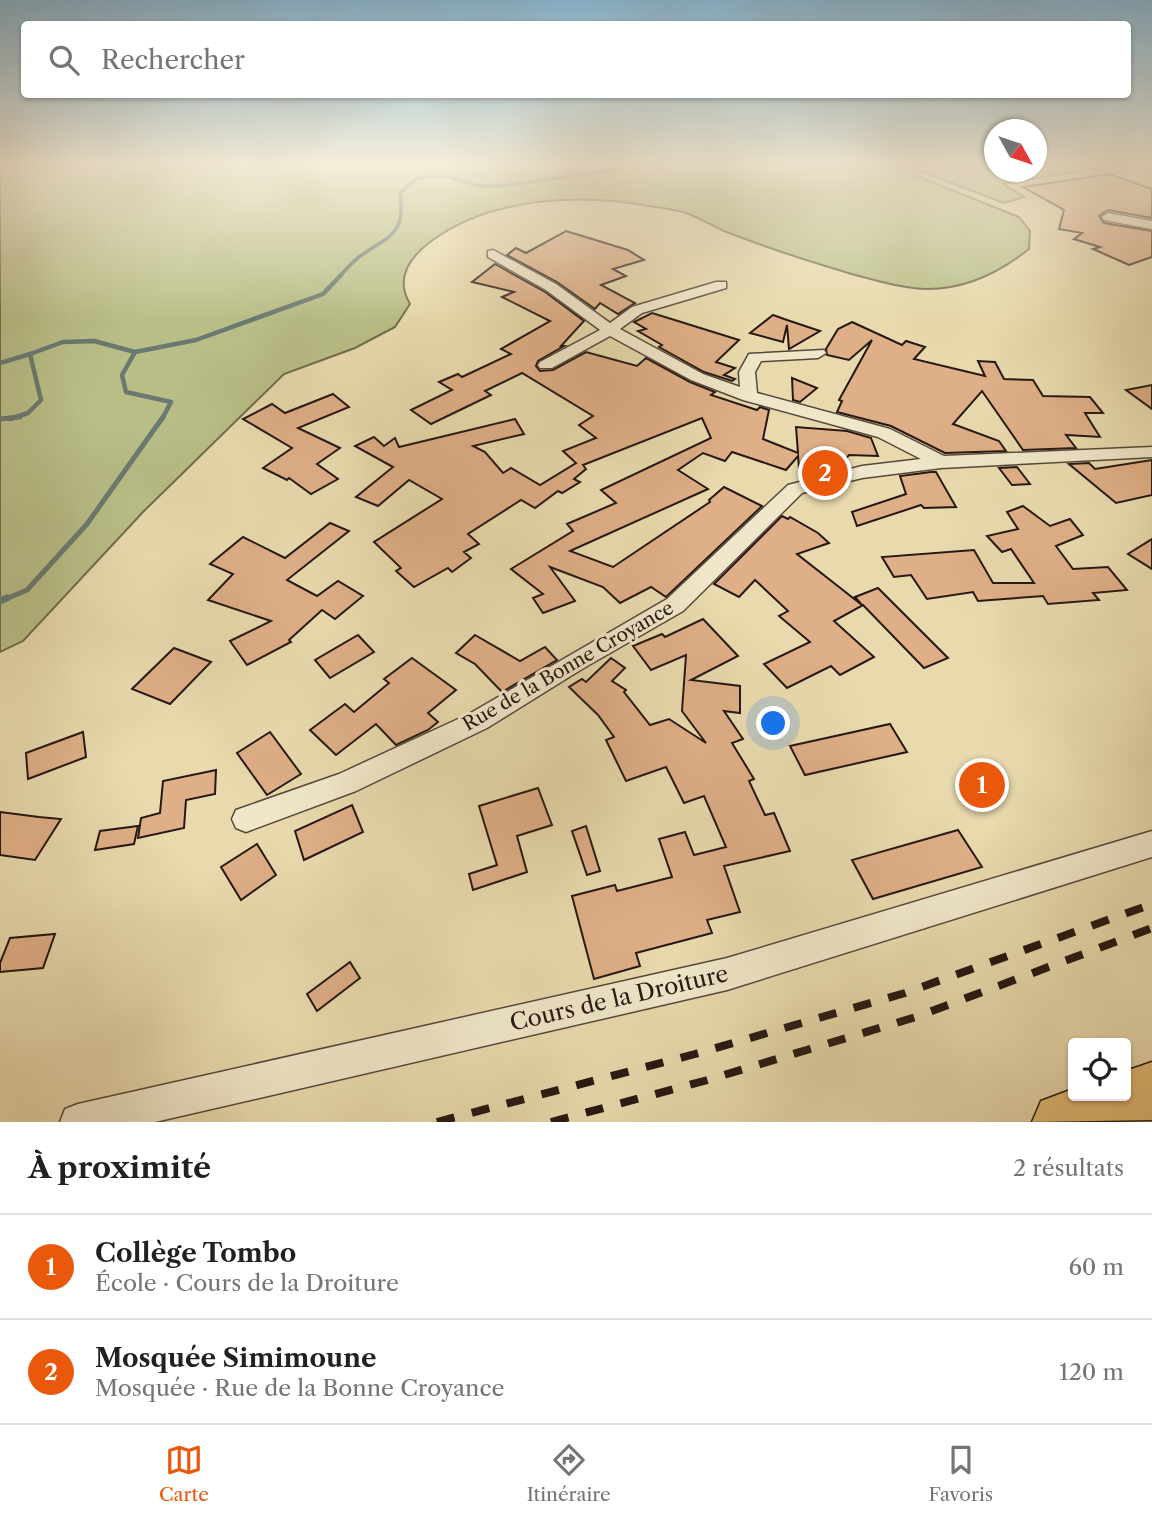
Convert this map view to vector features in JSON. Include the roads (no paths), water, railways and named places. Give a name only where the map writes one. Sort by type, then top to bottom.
[{"type":"main road","points":[[1062,1122],[1152,1091]]},
{"type":"street","points":[[1108,217],[1152,225]]},
{"type":"street","points":[[493,254],[551,287],[610,330],[697,377],[749,396],[884,433],[941,462]]},
{"type":"street","points":[[546,365],[610,330],[637,310],[720,285]]},
{"type":"street","points":[[749,396],[747,372],[755,357],[818,353]]},
{"type":"street","name":"Rue de la Bonne Croyance","points":[[246,819],[347,783],[478,721],[574,662],[675,606],[795,489],[862,472],[941,462],[1152,452]]},
{"type":"street","name":"Cours de la Droiture","points":[[78,1122],[727,974],[1152,844]]},
{"type":"waterway","points":[[339,277],[356,259],[393,233],[400,216]]},
{"type":"waterway","points":[[135,352],[196,340],[323,294],[341,275]]},
{"type":"waterway","points":[[30,354],[63,342],[94,341],[135,352]]},
{"type":"waterway","points":[[135,352],[122,375],[126,392],[171,402],[162,419]]},
{"type":"waterway","points":[[0,363],[30,354]]},
{"type":"waterway","points":[[14,418],[28,413],[41,400],[30,354]]},
{"type":"waterway","points":[[14,418],[20,417]]},
{"type":"waterway","points":[[3,600],[27,590],[87,524],[163,417]]},
{"type":"waterway","points":[[0,419],[14,418]]},
{"type":"waterway","points":[[10,419],[14,418]]},
{"type":"waterway","points":[[0,601],[7,598]]},
{"type":"railway","points":[[437,1122],[695,1054],[905,993],[1152,904]]},
{"type":"railway","points":[[551,1122],[704,1081],[916,1017],[1152,928]]},
{"type":"place","name":"Mosquée Simimoune","points":[[825,473]]},
{"type":"place","name":"Collège Tombo","points":[[982,785]]}]
